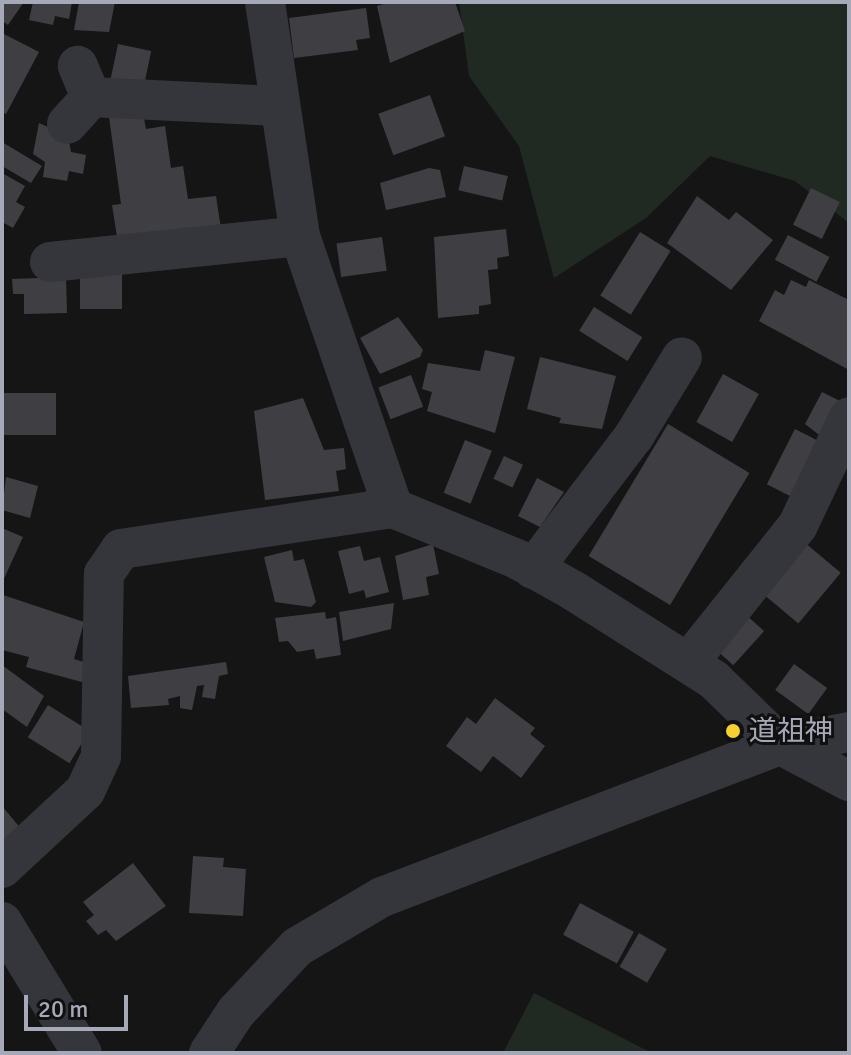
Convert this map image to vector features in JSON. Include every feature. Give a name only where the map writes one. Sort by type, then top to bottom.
[{"type":"street","points":[[265,2],[278,106],[300,236],[393,508]]},
{"type":"street","points":[[79,96],[278,106]]},
{"type":"street","points":[[50,262],[300,236]]},
{"type":"street","points":[[533,569],[678,379]]},
{"type":"street","points":[[688,663],[798,525],[849,417]]},
{"type":"street","points":[[2,868],[85,791],[101,756],[104,574],[121,549],[393,508],[533,569],[688,663],[781,745],[849,781]]},
{"type":"street","points":[[209,1053],[236,1012],[297,947],[382,897],[781,745],[849,732]]},
{"type":"street","points":[[2,922],[82,1053]]},
{"type":"shaded area","points":[[459,2],[849,2],[849,223],[795,181],[710,156],[646,218],[554,278],[519,146],[469,76]]},
{"type":"shaded area","points":[[534,993],[652,1053],[503,1053]]},
{"type":"building","points":[[2,2],[24,2],[8,25],[2,21]]},
{"type":"building","points":[[33,2],[72,2],[69,19],[55,16],[53,25],[29,20]]},
{"type":"building","points":[[79,2],[115,2],[109,32],[74,30]]},
{"type":"building","points":[[390,2],[455,2],[465,31],[390,63],[377,6]]},
{"type":"building","points":[[366,8],[370,38],[356,40],[358,50],[294,58],[289,18]]},
{"type":"building","points":[[2,33],[39,52],[6,114],[2,112]]},
{"type":"building","points":[[118,44],[151,51],[143,88],[110,81]]},
{"type":"building","points":[[430,95],[445,136],[393,155],[378,114]]},
{"type":"building","points":[[143,113],[146,129],[165,126],[171,168],[183,166],[188,199],[216,196],[221,229],[118,243],[112,205],[121,204],[109,117]]},
{"type":"building","points":[[39,123],[68,136],[71,152],[86,155],[83,174],[69,171],[67,181],[43,177],[45,162],[33,154]]},
{"type":"building","points":[[2,142],[42,166],[31,183],[2,166]]},
{"type":"building","points":[[464,166],[508,176],[502,200],[458,190]]},
{"type":"building","points":[[429,168],[440,170],[446,197],[386,210],[380,183]]},
{"type":"building","points":[[2,173],[25,186],[16,202],[25,207],[13,228],[2,222]]},
{"type":"building","points":[[811,188],[840,202],[822,239],[793,225]]},
{"type":"building","points":[[697,196],[729,220],[736,212],[773,240],[731,290],[667,243]]},
{"type":"building","points":[[506,229],[509,256],[497,258],[498,269],[488,270],[491,304],[479,306],[479,314],[438,318],[434,237]]},
{"type":"building","points":[[640,232],[671,251],[631,315],[600,296]]},
{"type":"building","points":[[788,235],[829,257],[816,282],[775,260]]},
{"type":"building","points":[[382,237],[387,271],[341,277],[336,243]]},
{"type":"building","points":[[80,274],[122,274],[122,309],[80,309]]},
{"type":"building","points":[[66,277],[67,313],[24,314],[24,294],[13,294],[12,279]]},
{"type":"building","points":[[791,280],[806,287],[809,280],[849,300],[849,370],[759,321],[775,290],[784,295]]},
{"type":"building","points":[[594,307],[642,337],[628,361],[579,331]]},
{"type":"building","points":[[398,317],[423,350],[420,357],[380,374],[360,338]]},
{"type":"building","points":[[485,350],[515,357],[495,433],[427,411],[432,392],[422,389],[428,363],[480,371]]},
{"type":"building","points":[[540,357],[616,376],[602,429],[559,423],[561,418],[527,409]]},
{"type":"building","points":[[723,374],[759,394],[732,442],[696,422]]},
{"type":"building","points":[[411,375],[423,407],[391,419],[378,388]]},
{"type":"building","points":[[822,392],[846,404],[827,441],[805,424]]},
{"type":"building","points":[[2,393],[56,393],[56,435],[2,435]]},
{"type":"building","points":[[303,398],[324,450],[344,448],[346,469],[336,471],[339,491],[265,500],[254,411]]},
{"type":"building","points":[[668,424],[749,473],[670,605],[589,556]]},
{"type":"building","points":[[795,429],[828,446],[800,501],[767,484]]},
{"type":"building","points":[[465,440],[492,451],[471,504],[444,493]]},
{"type":"building","points":[[504,456],[523,465],[512,488],[493,479]]},
{"type":"building","points":[[6,477],[38,486],[30,518],[2,510]]},
{"type":"building","points":[[537,478],[564,492],[540,527],[518,516]]},
{"type":"building","points":[[2,528],[23,537],[2,583]]},
{"type":"building","points":[[804,542],[841,573],[798,623],[762,593]]},
{"type":"building","points":[[433,544],[439,574],[426,577],[429,595],[403,600],[395,556]]},
{"type":"building","points":[[360,546],[364,561],[380,557],[389,592],[366,598],[364,590],[349,594],[338,551]]},
{"type":"building","points":[[292,550],[294,561],[304,559],[316,602],[311,607],[275,602],[264,557]]},
{"type":"building","points":[[3,595],[84,622],[74,659],[87,663],[82,682],[26,667],[29,657],[2,650]]},
{"type":"building","points":[[394,603],[391,629],[343,641],[339,612]]},
{"type":"building","points":[[325,612],[326,619],[336,617],[341,655],[316,659],[314,649],[297,652],[288,641],[279,642],[275,618]]},
{"type":"building","points":[[744,613],[764,631],[733,665],[713,647]]},
{"type":"building","points":[[226,662],[228,674],[219,676],[215,699],[202,697],[204,685],[197,686],[192,710],[180,708],[180,696],[168,699],[169,705],[131,708],[128,676]]},
{"type":"building","points":[[794,664],[827,688],[808,714],[775,690]]},
{"type":"building","points":[[2,665],[44,696],[27,727],[2,709]]},
{"type":"building","points":[[495,698],[535,728],[530,734],[545,746],[521,778],[493,756],[481,772],[446,746],[467,717],[476,724]]},
{"type":"building","points":[[48,705],[90,731],[69,763],[28,737]]},
{"type":"building","points":[[2,806],[22,830],[2,846]]},
{"type":"building","points":[[193,856],[224,858],[223,867],[246,869],[243,916],[189,913]]},
{"type":"building","points":[[133,863],[166,906],[116,941],[106,930],[98,935],[86,921],[94,915],[83,902]]},
{"type":"building","points":[[580,903],[634,932],[617,963],[563,935]]},
{"type":"building","points":[[639,933],[667,949],[647,983],[620,967]]},
{"type":"place","name":"道祖神","points":[[733,731]]}]
